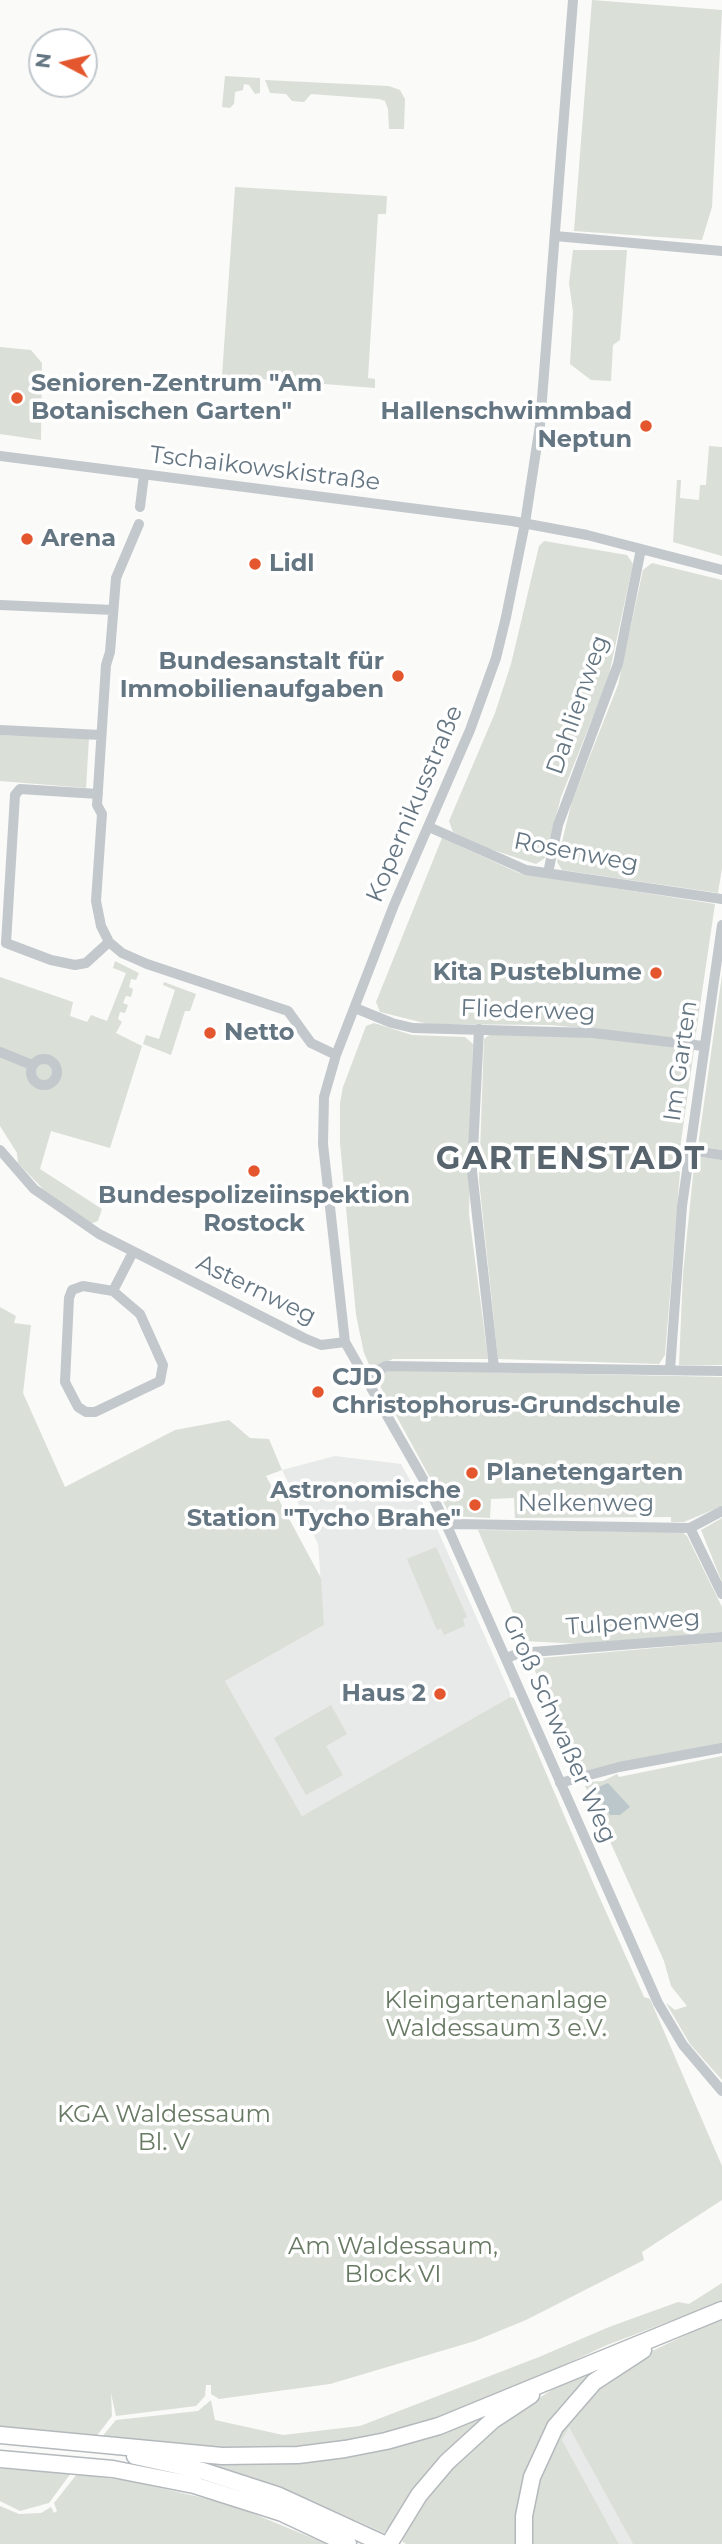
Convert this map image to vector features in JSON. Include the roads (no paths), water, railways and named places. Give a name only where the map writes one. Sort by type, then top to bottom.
[{"type":"highway","points":[[0,2435],[222,2456],[298,2455],[386,2441],[420,2432],[722,2310]]},
{"type":"highway","points":[[524,2544],[524,2516],[532,2477],[546,2443],[565,2413],[594,2382],[681,2328]]},
{"type":"highway","points":[[0,2459],[174,2464],[253,2486],[308,2506],[387,2544],[433,2477],[470,2439],[522,2400],[560,2377]]},
{"type":"highway","points":[[0,2443],[80,2448],[180,2482],[242,2499],[313,2526],[348,2544]]},
{"type":"street","name":"Kopernikusstraße","points":[[364,1378],[345,1342],[323,1144],[324,1097],[336,1055],[394,905],[470,730],[496,658],[525,523],[540,425],[573,0]]},
{"type":"street","points":[[555,236],[722,251]]},
{"type":"street","name":"Tschaikowskistraße","points":[[0,456],[525,523],[722,570]]},
{"type":"street","points":[[140,508],[144,475]]},
{"type":"street","points":[[139,524],[116,578],[97,805],[102,814],[97,915],[109,942],[122,953],[147,964],[288,1011],[311,1044],[336,1055]]},
{"type":"street","name":"Dahlienweg","points":[[548,873],[568,795],[618,664],[641,549]]},
{"type":"street","points":[[0,605],[113,610]]},
{"type":"street","points":[[0,730],[102,735]]},
{"type":"street","points":[[98,794],[20,789],[15,796],[3,943],[51,960],[75,965],[86,963],[109,942]]},
{"type":"street","name":"Rosenweg","points":[[429,827],[505,862],[548,873],[722,899]]},
{"type":"street","name":"Im Garten","points":[[670,1370],[689,1150],[704,1046],[719,971],[722,925]]},
{"type":"street","name":"Fliederweg","points":[[355,1007],[392,1023],[413,1028],[593,1033],[704,1046]]},
{"type":"street","points":[[479,1029],[472,1171],[494,1368]]},
{"type":"street","points":[[0,1052],[32,1065]]},
{"type":"street","name":"Asternweg","points":[[0,1150],[14,1167],[60,1210],[133,1252],[304,1338],[321,1345],[345,1342]]},
{"type":"street","points":[[689,1150],[722,1155]]},
{"type":"street","points":[[113,1291],[133,1252]]},
{"type":"street","points":[[83,1286],[113,1291],[140,1314],[163,1365],[163,1375],[160,1381],[95,1412],[86,1412],[78,1407],[65,1382],[69,1298],[72,1290],[83,1286]]},
{"type":"street","points":[[364,1378],[386,1366],[722,1371]]},
{"type":"street","name":"Groß Schwaßer Weg","points":[[364,1378],[425,1482],[447,1527],[658,2003],[683,2045],[722,2091]]},
{"type":"street","name":"Nelkenweg","points":[[447,1527],[454,1524],[690,1528],[722,1511]]},
{"type":"street","points":[[690,1528],[722,1594]]},
{"type":"street","name":"Tulpenweg","points":[[506,1658],[520,1653],[722,1637]]},
{"type":"street","points":[[560,1783],[619,1768],[722,1748]]},
{"type":"place","name":"Senioren-Zentrum \"Am Botanischen Garten\"","points":[[17,398]]},
{"type":"place","name":"Hallenschwimmbad Neptun","points":[[646,426]]},
{"type":"place","name":"Arena","points":[[27,539]]},
{"type":"place","name":"Lidl","points":[[255,564]]},
{"type":"place","name":"Bundesanstalt für Immobilienaufgaben","points":[[398,676]]},
{"type":"place","name":"Kita Pusteblume","points":[[656,973]]},
{"type":"place","name":"Netto","points":[[210,1033]]},
{"type":"place","name":"Bundespolizeiinspektion Rostock","points":[[254,1171]]},
{"type":"place","name":"CJD Christophorus-Grundschule","points":[[318,1392]]},
{"type":"place","name":"Planetengarten","points":[[472,1473]]},
{"type":"place","name":"Astronomische Station \"Tycho Brahe\"","points":[[475,1505]]},
{"type":"place","name":"Haus 2","points":[[440,1694]]},
{"type":"district","name":"GARTENSTADT","points":[[571,1160]]},
{"type":"park label","name":"Kleingartenanlage Waldessaum 3 e.V.","points":[[496,2015]]},
{"type":"park label","name":"KGA Waldessaum Bl. V","points":[[164,2129]]},
{"type":"park label","name":"Am Waldessaum, Block VI","points":[[393,2261]]}]
